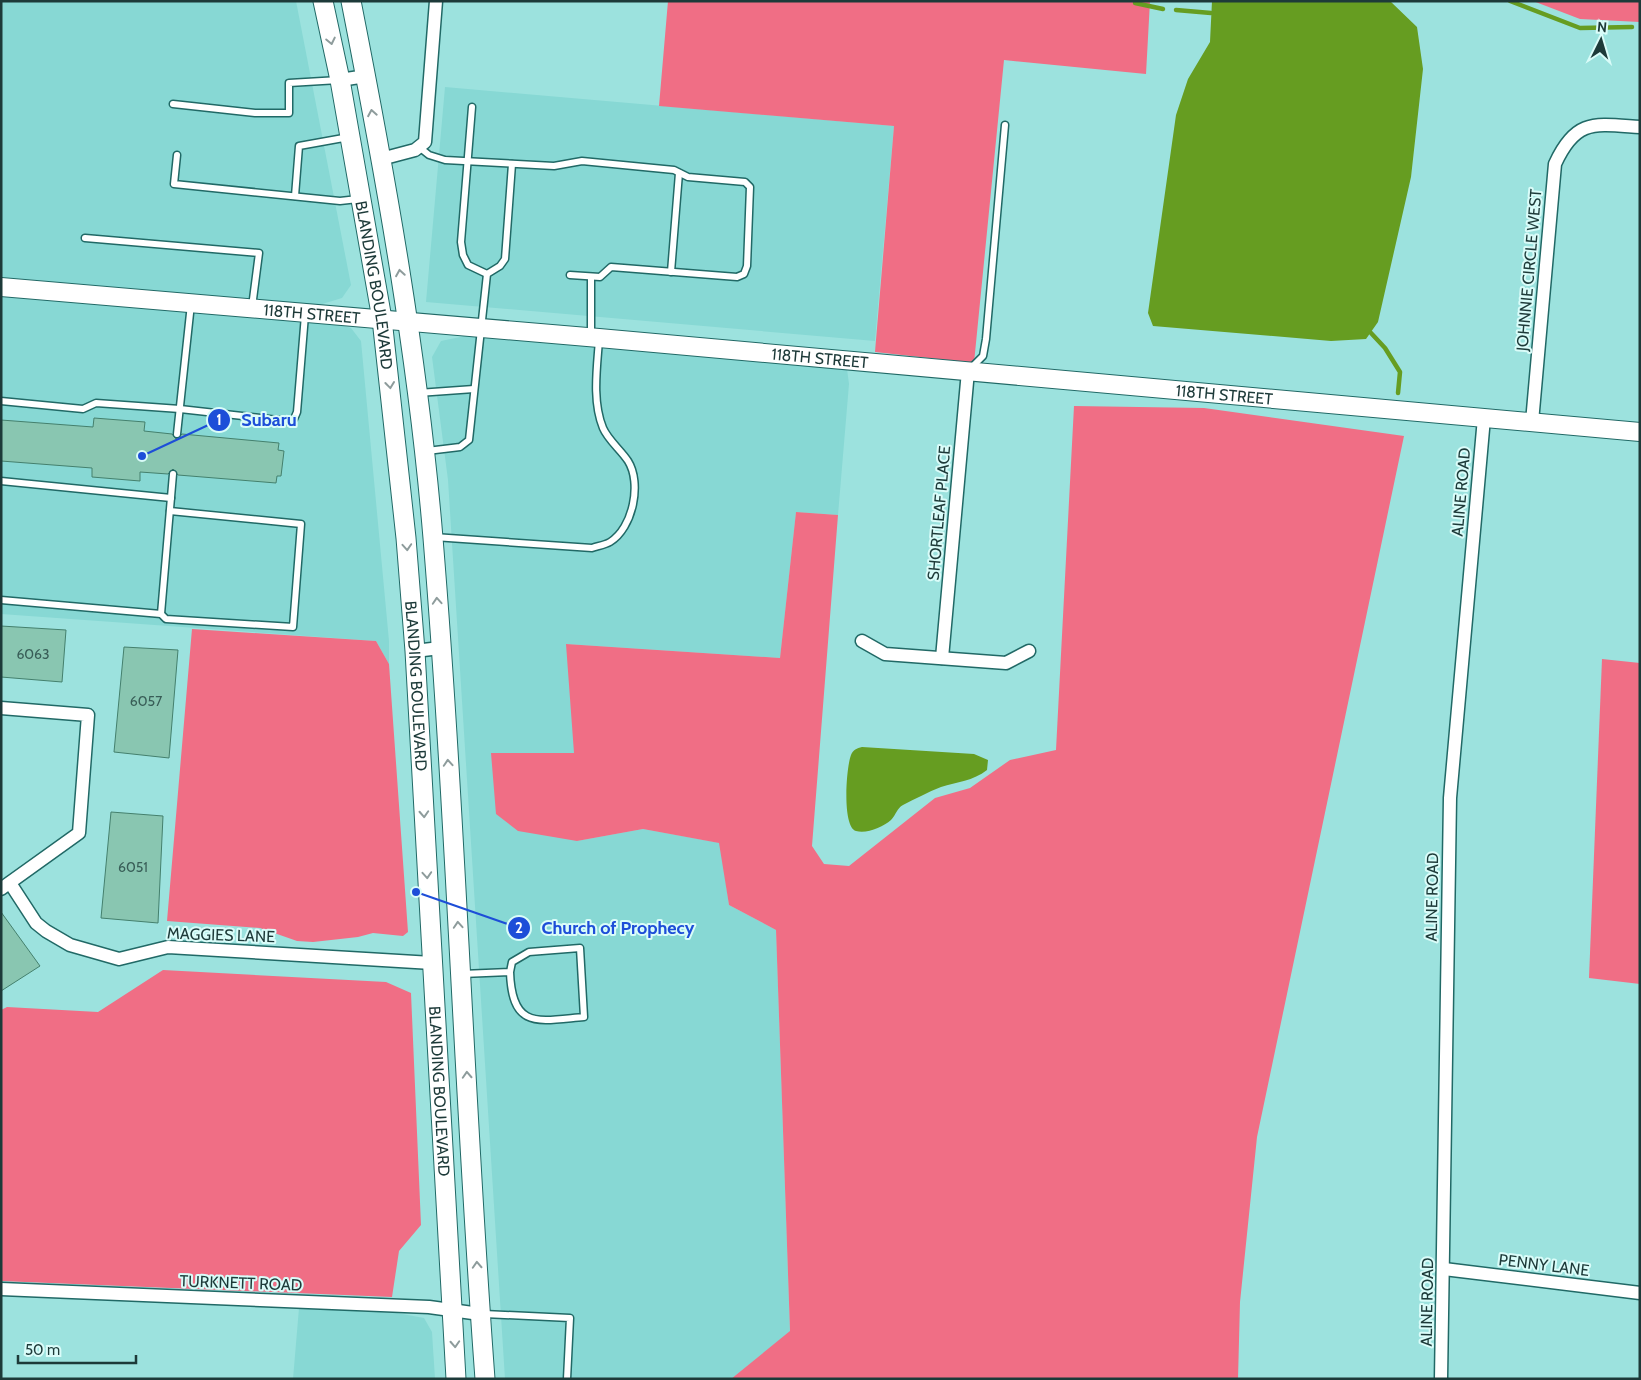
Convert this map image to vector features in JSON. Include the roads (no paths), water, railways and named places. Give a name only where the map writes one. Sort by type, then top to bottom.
[{"type":"main road","name":"BLANDING BOULEVARD","points":[[323,1],[340,80],[382,319],[406,538],[415,651],[456,1379]]},
{"type":"main road","name":"BLANDING BOULEVARD","points":[[351,1],[381,159],[408,321],[433,537],[461,974],[484,1379]]},
{"type":"main road","points":[[429,899],[444,952],[461,974]]},
{"type":"main road","points":[[432,964],[449,989],[465,1041]]},
{"type":"street","points":[[381,159],[419,147],[425,142],[436,1]]},
{"type":"street","points":[[340,80],[366,76]]},
{"type":"street","name":"JOHNNIE CIRCLE WEST","points":[[1532,422],[1555,164],[1564,144],[1580,130],[1594,125],[1640,127]]},
{"type":"street","name":"118TH STREET","points":[[1,287],[595,337],[1640,432]]},
{"type":"street","name":"SHORTLEAF PLACE","points":[[942,658],[968,371]]},
{"type":"street","name":"ALINE ROAD","points":[[1441,1379],[1450,798],[1484,418]]},
{"type":"street","points":[[862,641],[885,654],[1006,664],[1029,651]]},
{"type":"street","points":[[415,651],[440,648]]},
{"type":"street","points":[[1,708],[88,715],[79,833],[6,886]]},
{"type":"street","name":"MAGGIES LANE","points":[[6,886],[36,923],[46,931],[70,945],[119,958],[168,947],[432,964]]},
{"type":"street","name":"PENNY LANE","points":[[1444,1269],[1640,1293]]},
{"type":"street","name":"TURKNETT ROAD","points":[[1,1289],[453,1309],[480,1314]]},
{"type":"lane","points":[[173,104],[255,113],[289,113],[289,83],[340,80]]},
{"type":"lane","points":[[472,107],[462,242],[463,255],[468,265],[487,274]]},
{"type":"lane","points":[[968,371],[983,356],[986,339],[1005,125]]},
{"type":"lane","points":[[294,196],[299,146],[350,137]]},
{"type":"lane","points":[[419,147],[429,155],[445,160],[554,166],[582,161],[679,173],[688,177],[745,182],[750,187],[747,266],[744,274],[737,277],[611,267],[600,278],[570,274]]},
{"type":"lane","points":[[177,155],[174,184],[340,201],[362,199]]},
{"type":"lane","points":[[487,274],[500,266],[504,259],[512,164]]},
{"type":"lane","points":[[670,272],[679,173]]},
{"type":"lane","points":[[85,238],[259,253],[252,308]]},
{"type":"lane","points":[[424,452],[465,445],[469,440],[487,274]]},
{"type":"lane","points":[[433,537],[592,548],[611,541],[623,529],[632,506],[636,485],[630,463],[603,429],[597,407],[591,277]]},
{"type":"lane","points":[[177,434],[191,303]]},
{"type":"lane","points":[[1,401],[83,409],[96,403],[180,409],[287,421],[294,419],[297,412],[305,313]]},
{"type":"lane","points":[[417,393],[474,389]]},
{"type":"lane","points":[[161,614],[173,474]]},
{"type":"lane","points":[[1,481],[171,498]]},
{"type":"lane","points":[[1,600],[161,614],[166,619],[294,628],[301,524],[170,511]]},
{"type":"lane","points":[[580,948],[584,1018],[542,1021],[523,1014],[516,1007],[511,993],[510,972],[512,962],[529,952],[580,948]]},
{"type":"lane","points":[[461,974],[510,972]]},
{"type":"lane","points":[[480,1314],[570,1318],[567,1379]]},
{"type":"waterway","points":[[1510,1],[1580,28],[1632,27]]},
{"type":"waterway","points":[[1135,3],[1163,9]]},
{"type":"waterway","points":[[1176,10],[1211,13]]},
{"type":"waterway","points":[[1371,333],[1385,348],[1400,372],[1398,393]]},
{"type":"place","name":"Subaru","points":[[142,456]]},
{"type":"place","name":"Church of Prophecy","points":[[416,892]]}]
